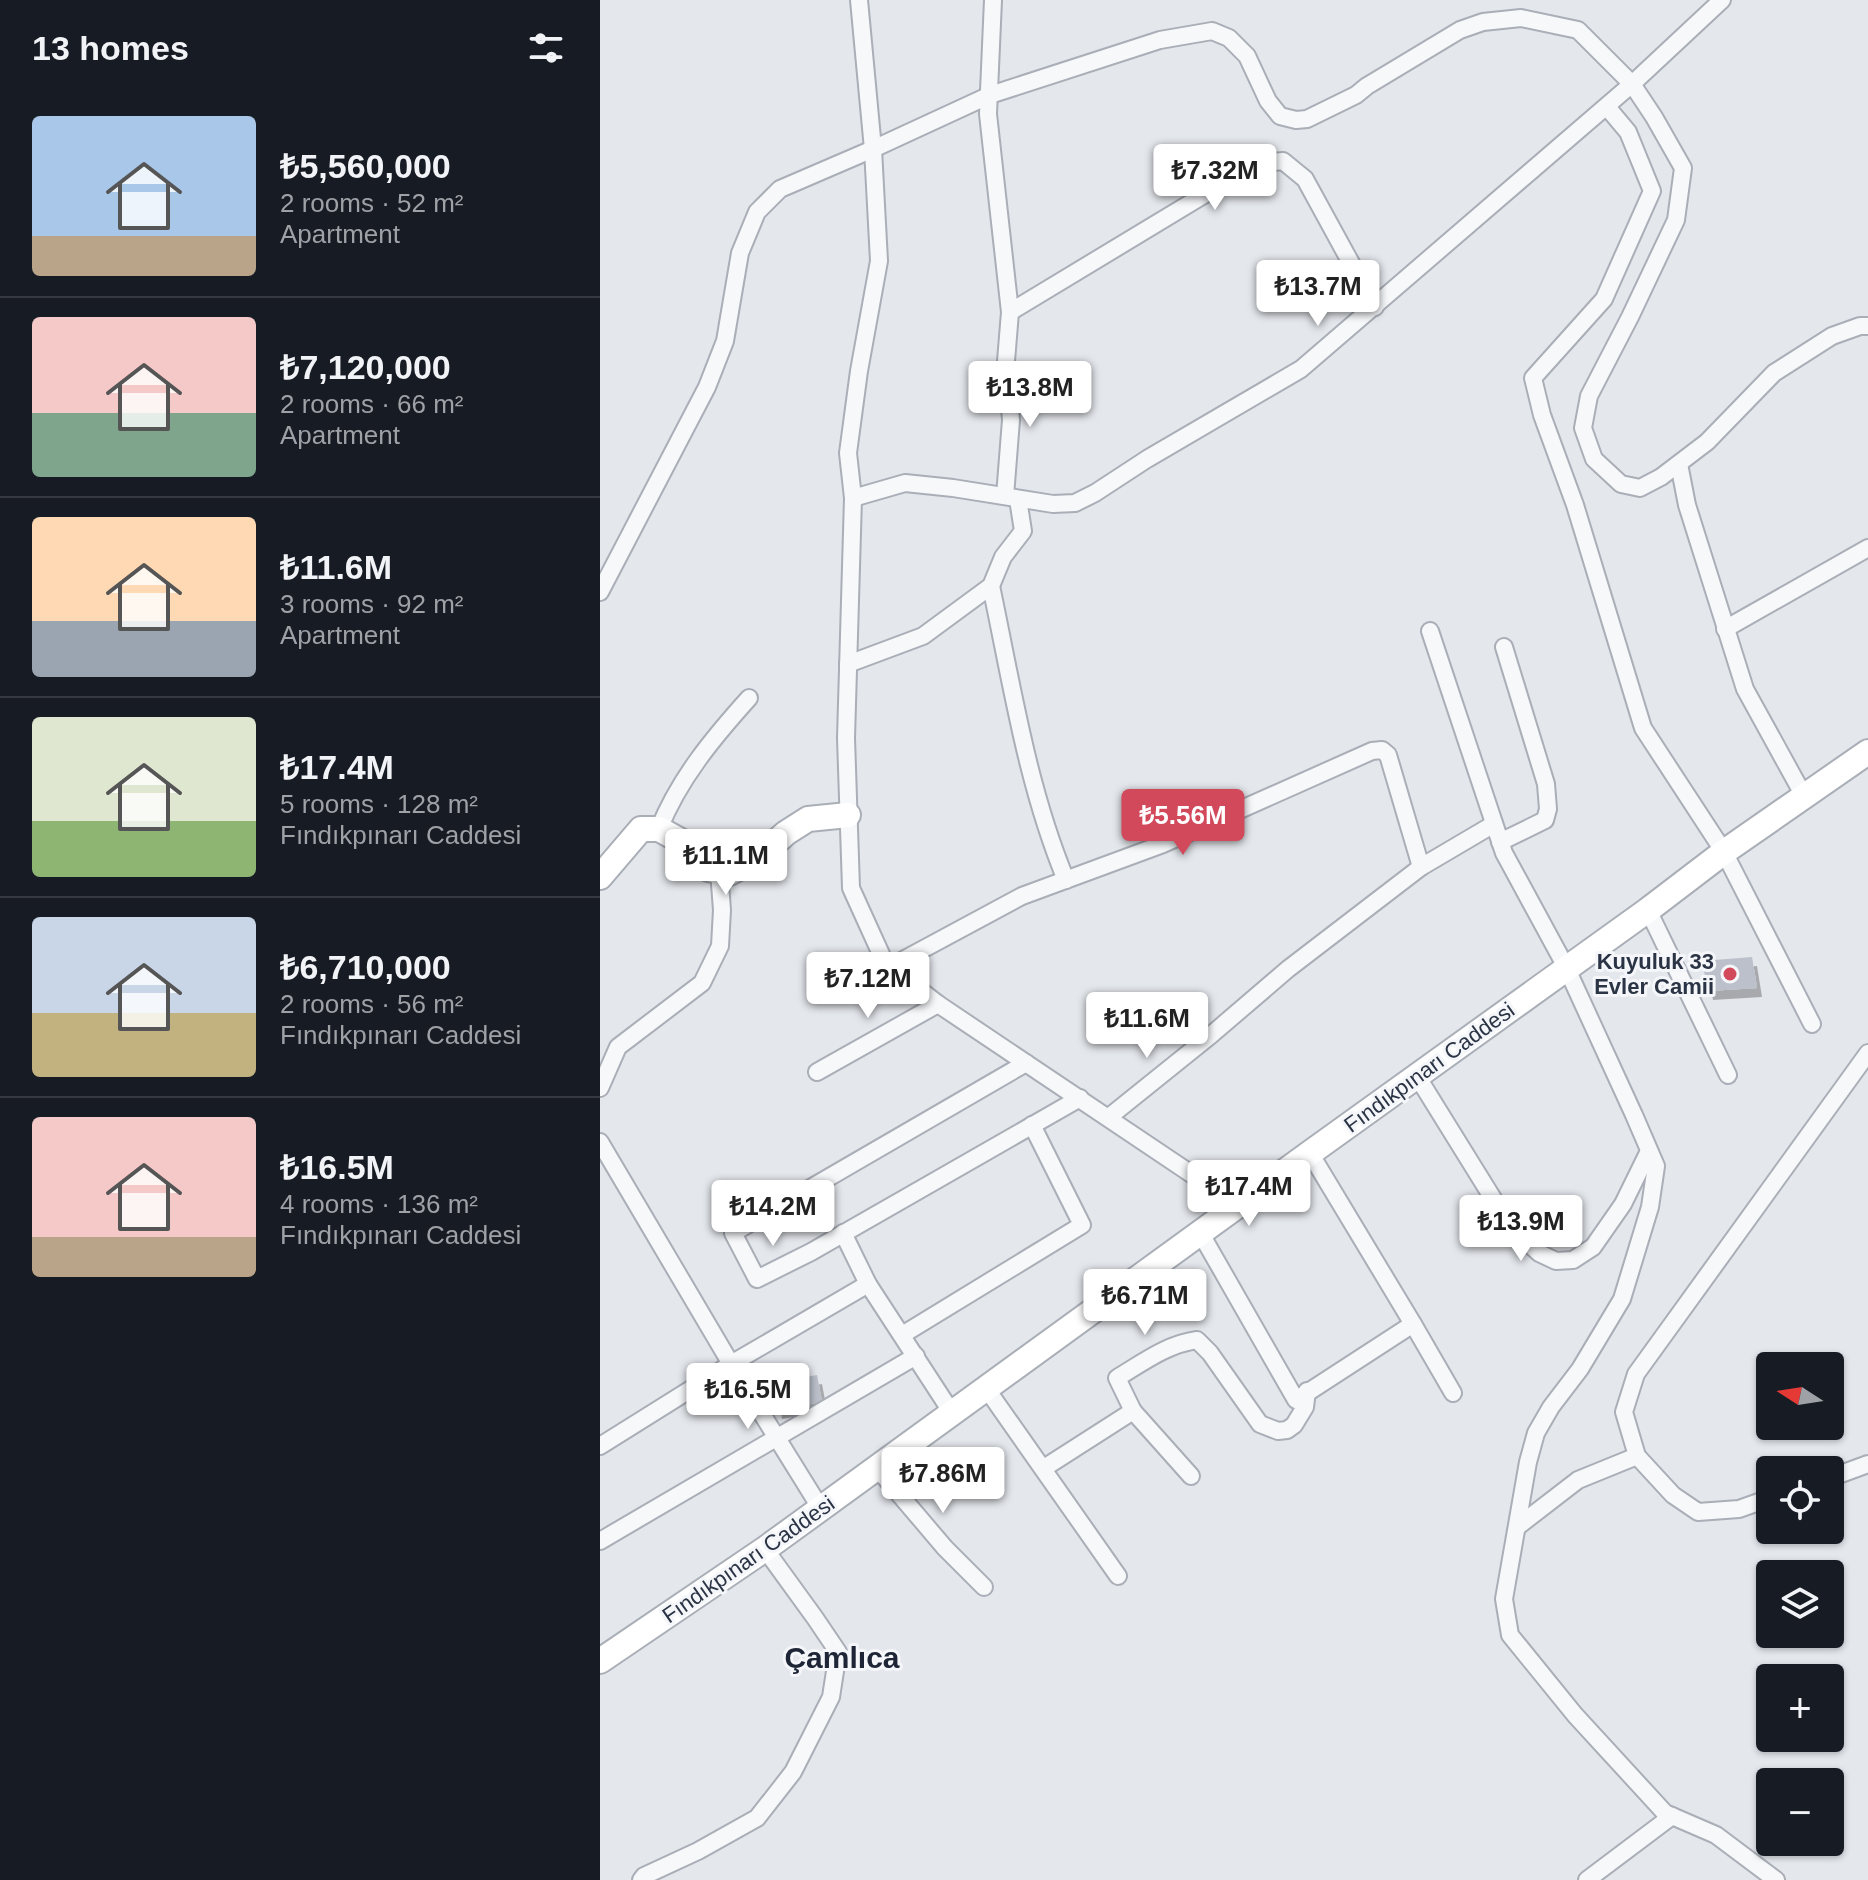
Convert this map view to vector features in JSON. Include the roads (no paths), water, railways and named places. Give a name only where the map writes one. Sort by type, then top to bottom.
[{"type":"main road","name":"Fındıkpınarı Caddesi","points":[[600,1661],[821,1509],[1724,852],[1868,752]]},
{"type":"main road","points":[[600,877],[641,829],[659,829],[679,840],[708,869],[729,873],[758,858],[786,833],[808,819],[848,815]]},
{"type":"street","points":[[859,0],[873,149],[879,261],[848,453],[853,498],[846,738],[851,888],[885,963],[938,1004],[1239,1206]]},
{"type":"street","points":[[848,664],[923,636],[991,586],[1003,557],[1023,531],[1011,498],[1011,420],[1006,361],[1010,312],[988,114],[993,0]]},
{"type":"street","points":[[853,498],[905,483],[1053,504],[1075,503],[1095,493],[1301,369],[1607,107],[1722,0]]},
{"type":"street","points":[[600,592],[707,387],[725,341],[740,253],[757,212],[780,189],[990,95],[1160,40],[1212,31],[1229,38],[1247,56],[1268,101],[1280,116],[1296,120],[1307,119],[1356,95],[1460,30],[1483,22],[1521,18],[1578,30],[1632,84],[1683,168],[1676,220],[1589,396],[1583,428],[1594,459],[1621,484],[1640,488],[1661,477],[1707,442],[1774,373],[1832,336],[1868,326]]},
{"type":"street","points":[[1607,107],[1628,132],[1652,191],[1604,299],[1533,378],[1542,415],[1575,505],[1643,728],[1724,852],[1812,1024]]},
{"type":"street","points":[[1010,312],[1255,164],[1283,161],[1305,179],[1375,307]]},
{"type":"street","points":[[1679,464],[1687,505],[1745,689],[1805,798]]},
{"type":"street","points":[[1725,629],[1868,548]]},
{"type":"street","points":[[991,586],[1033,787],[1066,880]]},
{"type":"street","points":[[1430,631],[1504,853],[1567,969],[1656,1166],[1650,1207],[1622,1299],[1580,1369],[1536,1433],[1504,1599],[1510,1635],[1575,1715],[1665,1813],[1716,1835],[1776,1880]]},
{"type":"street","points":[[1500,842],[1545,820],[1548,809],[1546,784],[1504,647]]},
{"type":"street","points":[[659,829],[670,802],[711,741],[749,698]]},
{"type":"street","points":[[890,967],[1022,896],[1163,844],[1372,751],[1382,750],[1388,755],[1421,867]]},
{"type":"street","points":[[1109,1117],[1288,969],[1421,867],[1494,824]]},
{"type":"street","points":[[600,1088],[618,1047],[702,983],[720,946],[722,910],[719,871]]},
{"type":"street","points":[[1648,910],[1728,1075]]},
{"type":"street","points":[[817,1072],[938,1004]]},
{"type":"street","points":[[1756,1503],[1739,1509],[1698,1512],[1673,1495],[1637,1456],[1624,1412],[1636,1374],[1868,1053]]},
{"type":"street","points":[[1026,1063],[733,1233],[757,1279],[1080,1098]]},
{"type":"street","points":[[1417,1076],[1510,1226],[1539,1253],[1556,1261],[1573,1260],[1593,1247],[1623,1204],[1649,1151]]},
{"type":"street","points":[[902,1335],[1082,1225],[1032,1125]]},
{"type":"street","points":[[600,1142],[821,1509]]},
{"type":"street","points":[[1310,1153],[1453,1393]]},
{"type":"street","points":[[843,1233],[868,1284],[952,1413]]},
{"type":"street","points":[[1201,1234],[1296,1400],[1413,1324]]},
{"type":"street","points":[[600,1446],[731,1364],[868,1284]]},
{"type":"street","points":[[1191,1476],[1133,1411],[1117,1378],[1158,1353],[1197,1340],[1210,1353],[1260,1424],[1278,1431],[1287,1430],[1294,1425],[1305,1407],[1307,1391]]},
{"type":"street","points":[[600,1541],[916,1356]]},
{"type":"street","points":[[986,1388],[1118,1576]]},
{"type":"street","points":[[1044,1468],[1133,1411]]},
{"type":"street","points":[[1517,1527],[1578,1480],[1637,1456]]},
{"type":"street","points":[[1844,1473],[1868,1464]]},
{"type":"street","points":[[877,1468],[945,1548],[984,1587]]},
{"type":"street","points":[[641,1880],[757,1818],[793,1772],[831,1697],[838,1652],[765,1549]]},
{"type":"street","points":[[1587,1880],[1672,1816]]},
{"type":"place","name":"Kuyuluk 33 Evler Camii","points":[[1730,974]]},
{"type":"district","name":"Çamlıca","points":[[842,1658]]}]
